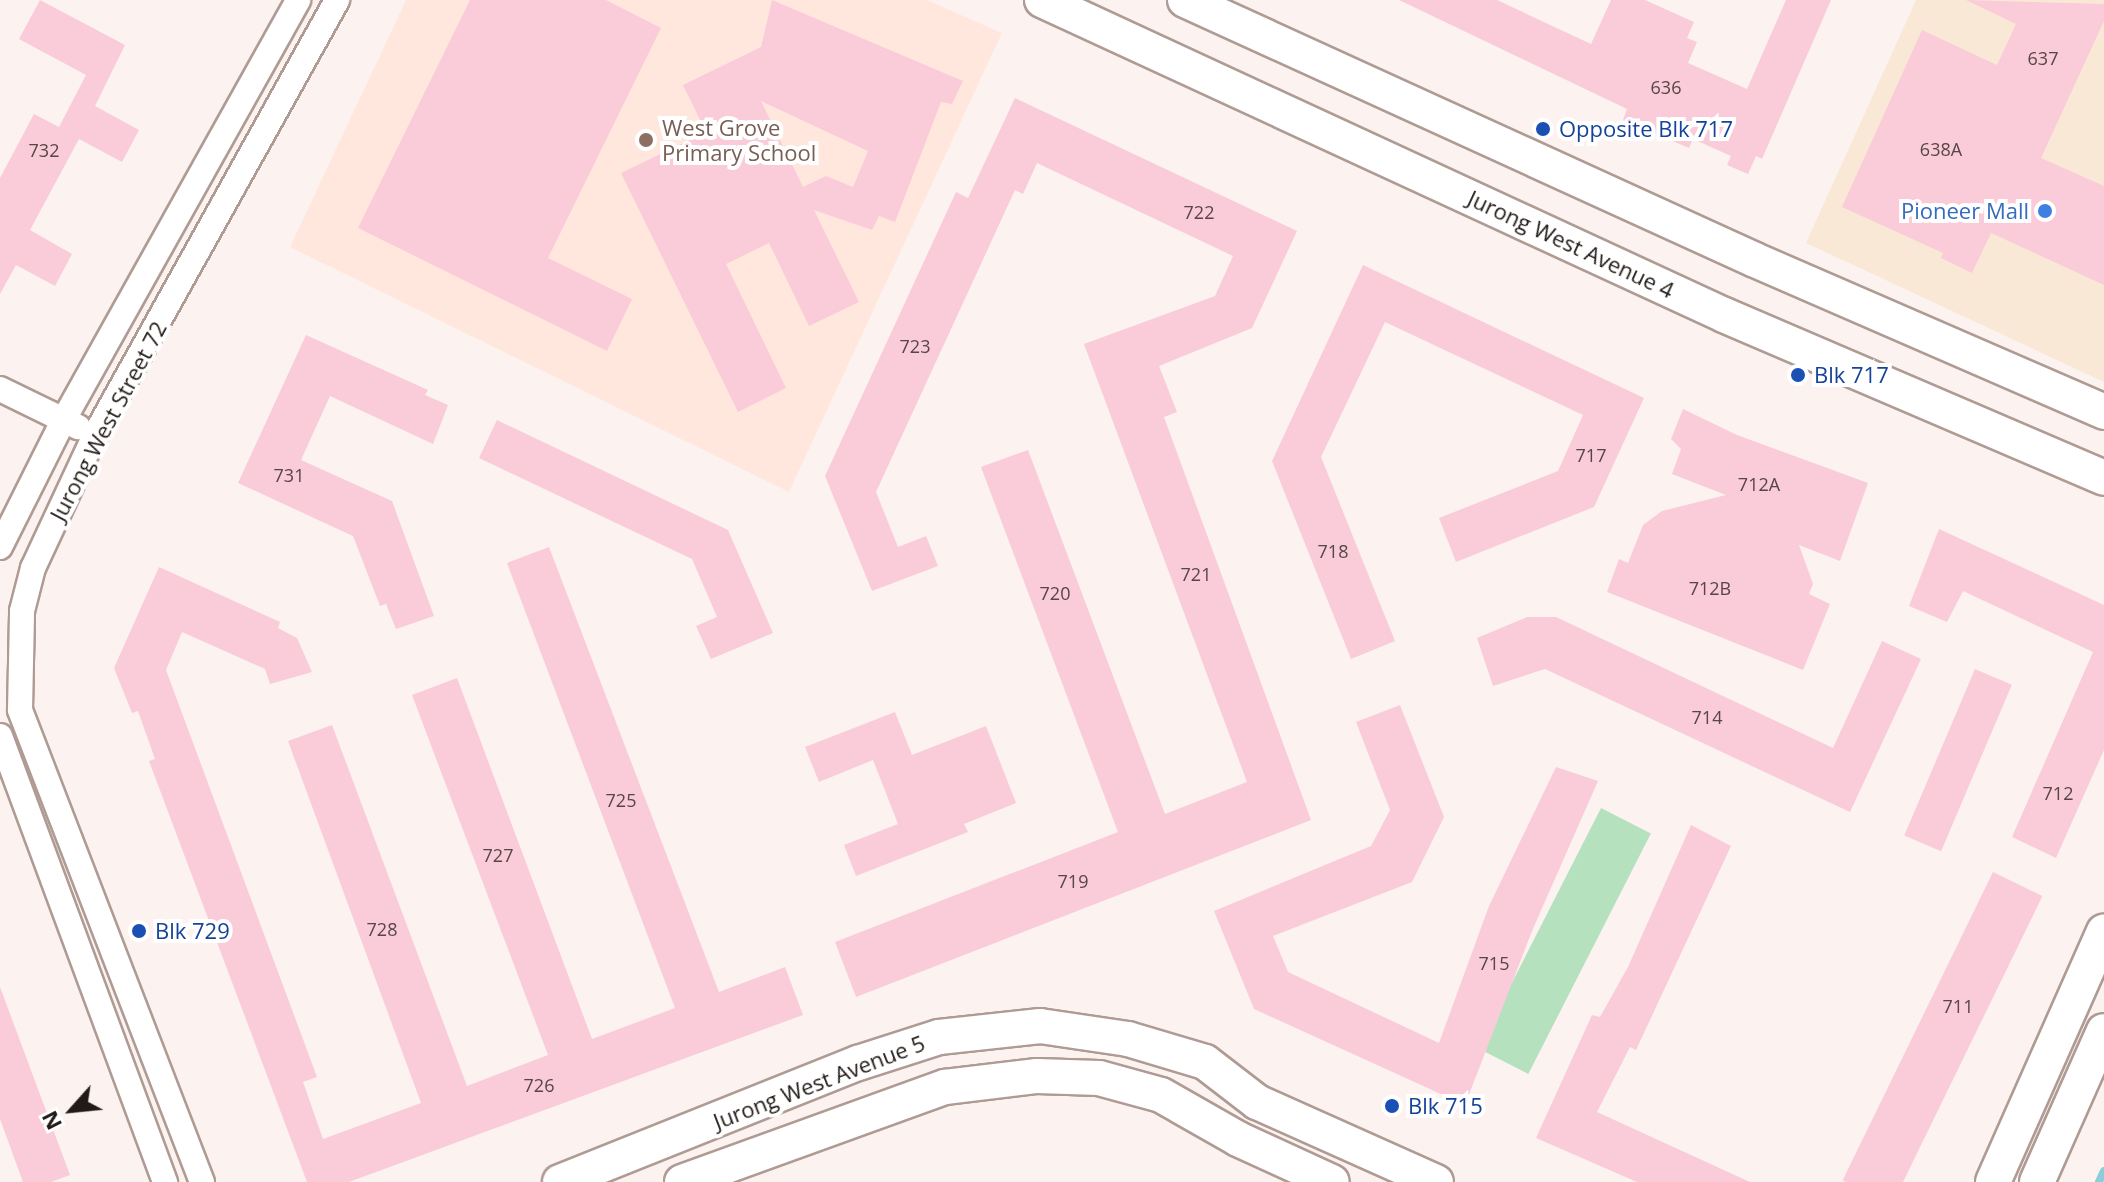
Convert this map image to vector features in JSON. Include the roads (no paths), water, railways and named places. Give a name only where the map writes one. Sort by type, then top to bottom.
[{"type":"main road","name":"Jurong West Avenue 4","points":[[1042,0],[1724,315],[2104,478]]},
{"type":"main road","points":[[1185,0],[1755,260],[2104,412]]},
{"type":"main road","points":[[1993,1182],[2104,931]]},
{"type":"main road","name":"Jurong West Avenue 5","points":[[560,1182],[872,1059],[939,1037],[1040,1026],[1128,1039],[1205,1062],[1257,1102],[1436,1182]]},
{"type":"main road","points":[[2037,1182],[2104,1031]]},
{"type":"main road","name":"Jurong West Avenue 5","points":[[682,1182],[945,1087],[1037,1076],[1099,1078],[1161,1095],[1238,1139],[1332,1182]]},
{"type":"street","name":"Jurong West Street 72","points":[[0,547],[63,421],[298,0]]},
{"type":"street","name":"Jurong West Street 72","points":[[202,1182],[20,710],[22,611],[33,568],[95,435],[337,0]]},
{"type":"street","points":[[0,389],[95,435]]},
{"type":"street","points":[[0,736],[165,1182]]},
{"type":"waterway","points":[[2099,1182],[2104,1171]]},
{"type":"place","name":"Opposite Blk 717","points":[[1543,129]]},
{"type":"place","name":"West Grove Primary School","points":[[646,140]]},
{"type":"place","name":"Pioneer Mall","points":[[2045,211]]},
{"type":"place","name":"Blk 717","points":[[1798,375]]},
{"type":"place","name":"Blk 729","points":[[139,931]]},
{"type":"place","name":"Blk 715","points":[[1392,1106]]}]
